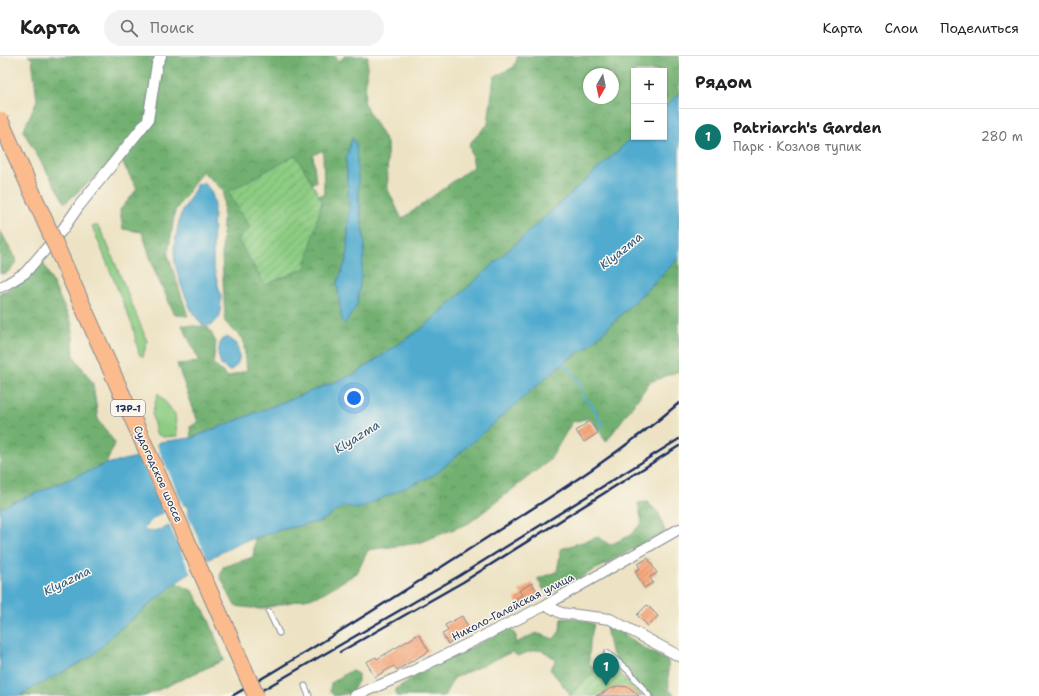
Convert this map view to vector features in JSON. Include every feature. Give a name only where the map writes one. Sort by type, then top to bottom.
[{"type":"main road","name":"Судогодское шоссе","points":[[0,120],[256,696]]},
{"type":"street","points":[[0,286],[5,285],[25,273],[63,229],[82,202],[148,120],[157,64],[161,56]]},
{"type":"street","name":"Николо-Галейская улица","points":[[356,696],[411,672],[546,605],[679,530]]},
{"type":"street","points":[[546,605],[561,613],[610,619],[679,656]]},
{"type":"lane","points":[[270,612],[279,633]]},
{"type":"lane","points":[[607,653],[629,671],[649,696]]},
{"type":"lane","points":[[305,686],[309,696]]},
{"type":"green space","points":[[28,56],[335,56],[339,61],[345,56],[368,56],[364,104],[387,143],[388,190],[402,219],[474,166],[469,144],[488,124],[494,77],[514,67],[518,56],[679,56],[679,94],[667,105],[667,68],[631,68],[631,139],[425,326],[355,374],[191,438],[190,427],[198,422],[177,364],[200,362],[182,325],[208,327],[216,342],[213,364],[228,377],[247,370],[243,339],[225,322],[222,256],[224,191],[202,171],[175,211],[168,255],[188,316],[175,315],[155,272],[142,232],[123,229],[120,210],[137,189],[119,156],[65,203],[23,131],[37,100],[32,58]],"holes":[[[352,138],[365,246],[337,283],[347,258],[349,207],[346,159]],[[323,150],[324,195],[319,195],[307,200],[309,183],[316,182],[313,155]]]},
{"type":"green space","points":[[296,155],[322,201],[305,268],[265,285],[238,240],[250,228],[228,192]]},
{"type":"green space","points":[[92,226],[98,226],[106,241],[147,341],[143,357],[139,354],[133,327]]},
{"type":"green space","points":[[0,230],[17,262],[7,273],[0,274]]},
{"type":"green space","points":[[679,258],[679,371],[650,382],[606,442],[595,424],[589,418],[572,422],[550,460],[469,523],[419,543],[368,550],[357,573],[318,596],[260,609],[235,606],[220,576],[223,567],[253,557],[255,538],[280,530],[322,521],[344,505],[563,363],[590,345]]},
{"type":"green space","points":[[43,262],[72,324],[74,356],[93,384],[98,419],[115,443],[106,464],[0,508],[0,292],[12,288]]},
{"type":"green space","points":[[158,393],[175,414],[177,436],[163,437],[156,434],[152,414]]},
{"type":"green space","points":[[647,502],[659,513],[665,532],[557,590],[544,590],[537,579],[557,572],[561,549],[598,537],[610,545],[629,536],[642,523],[638,503]]},
{"type":"green space","points":[[176,583],[193,591],[209,620],[224,660],[145,696],[19,696],[92,656],[117,631]]},
{"type":"green space","points":[[573,618],[594,624],[590,641],[589,663],[593,667],[608,658],[618,668],[618,672],[607,661],[570,694],[550,669],[556,660],[546,652],[534,650],[518,656],[512,652],[454,678],[444,696],[396,696],[396,689],[417,674],[510,628],[516,636],[516,643],[536,633],[554,639],[560,631],[561,619]]},
{"type":"green space","points":[[606,627],[614,627],[645,649],[668,661],[669,689],[675,696],[646,696],[624,671],[611,652]]},
{"type":"green space","points":[[607,661],[642,696],[568,696]]},
{"type":"green space","points":[[352,671],[358,674],[358,681],[351,693],[334,696],[330,691],[331,683],[346,673]]},
{"type":"water","name":"Klyazma","points":[[679,94],[679,258],[590,345],[563,363],[436,474],[358,509],[344,506],[322,521],[280,530],[240,543],[214,556],[176,583],[117,631],[92,656],[19,696],[0,696],[0,508],[106,464],[137,457],[160,442],[191,438],[355,374],[425,326],[631,139],[631,140],[667,140],[667,105]],"holes":[[[181,504],[188,506],[189,510],[179,522],[161,529],[149,531],[145,531],[144,529],[152,520]]]},
{"type":"water","points":[[352,137],[356,145],[359,202],[365,246],[357,305],[345,324],[342,321],[337,283],[347,258],[349,207],[346,159]]},
{"type":"water","points":[[204,183],[211,191],[214,200],[213,264],[221,297],[220,317],[212,325],[202,325],[192,312],[181,285],[175,264],[174,247],[180,216],[197,185]]},
{"type":"water","points":[[228,337],[237,344],[239,356],[237,365],[230,371],[221,365],[218,353],[221,340]]},
{"type":"pier","points":[[156,443],[184,507],[181,506],[165,514],[138,454]]},
{"type":"pier","points":[[186,511],[209,562],[191,574],[169,524],[185,515]]},
{"type":"building","points":[[589,421],[598,433],[584,442],[576,431]]},
{"type":"building","points":[[648,558],[657,573],[650,577],[653,583],[644,588],[635,571],[640,569],[638,564]]},
{"type":"building","points":[[532,583],[540,596],[520,608],[515,599],[522,595],[519,591]]},
{"type":"building","points":[[647,605],[658,616],[648,626],[637,615]]},
{"type":"building","points":[[462,616],[470,631],[448,644],[442,634],[448,631],[445,625]]},
{"type":"building","points":[[419,634],[429,651],[397,670],[394,666],[375,677],[366,662],[376,657],[377,659]]},
{"type":"building","points":[[617,686],[629,687],[639,696],[596,696]]},
{"type":"waterway","points":[[561,362],[575,375],[584,398],[592,405],[603,426]]},
{"type":"railway","points":[[232,696],[352,624],[551,496],[604,461],[679,403]]},
{"type":"railway","points":[[252,696],[459,576],[679,439]]},
{"type":"railway","points":[[340,652],[463,582],[679,446]]},
{"type":"place","name":"Patriarch's Garden","points":[[606,686]]}]
